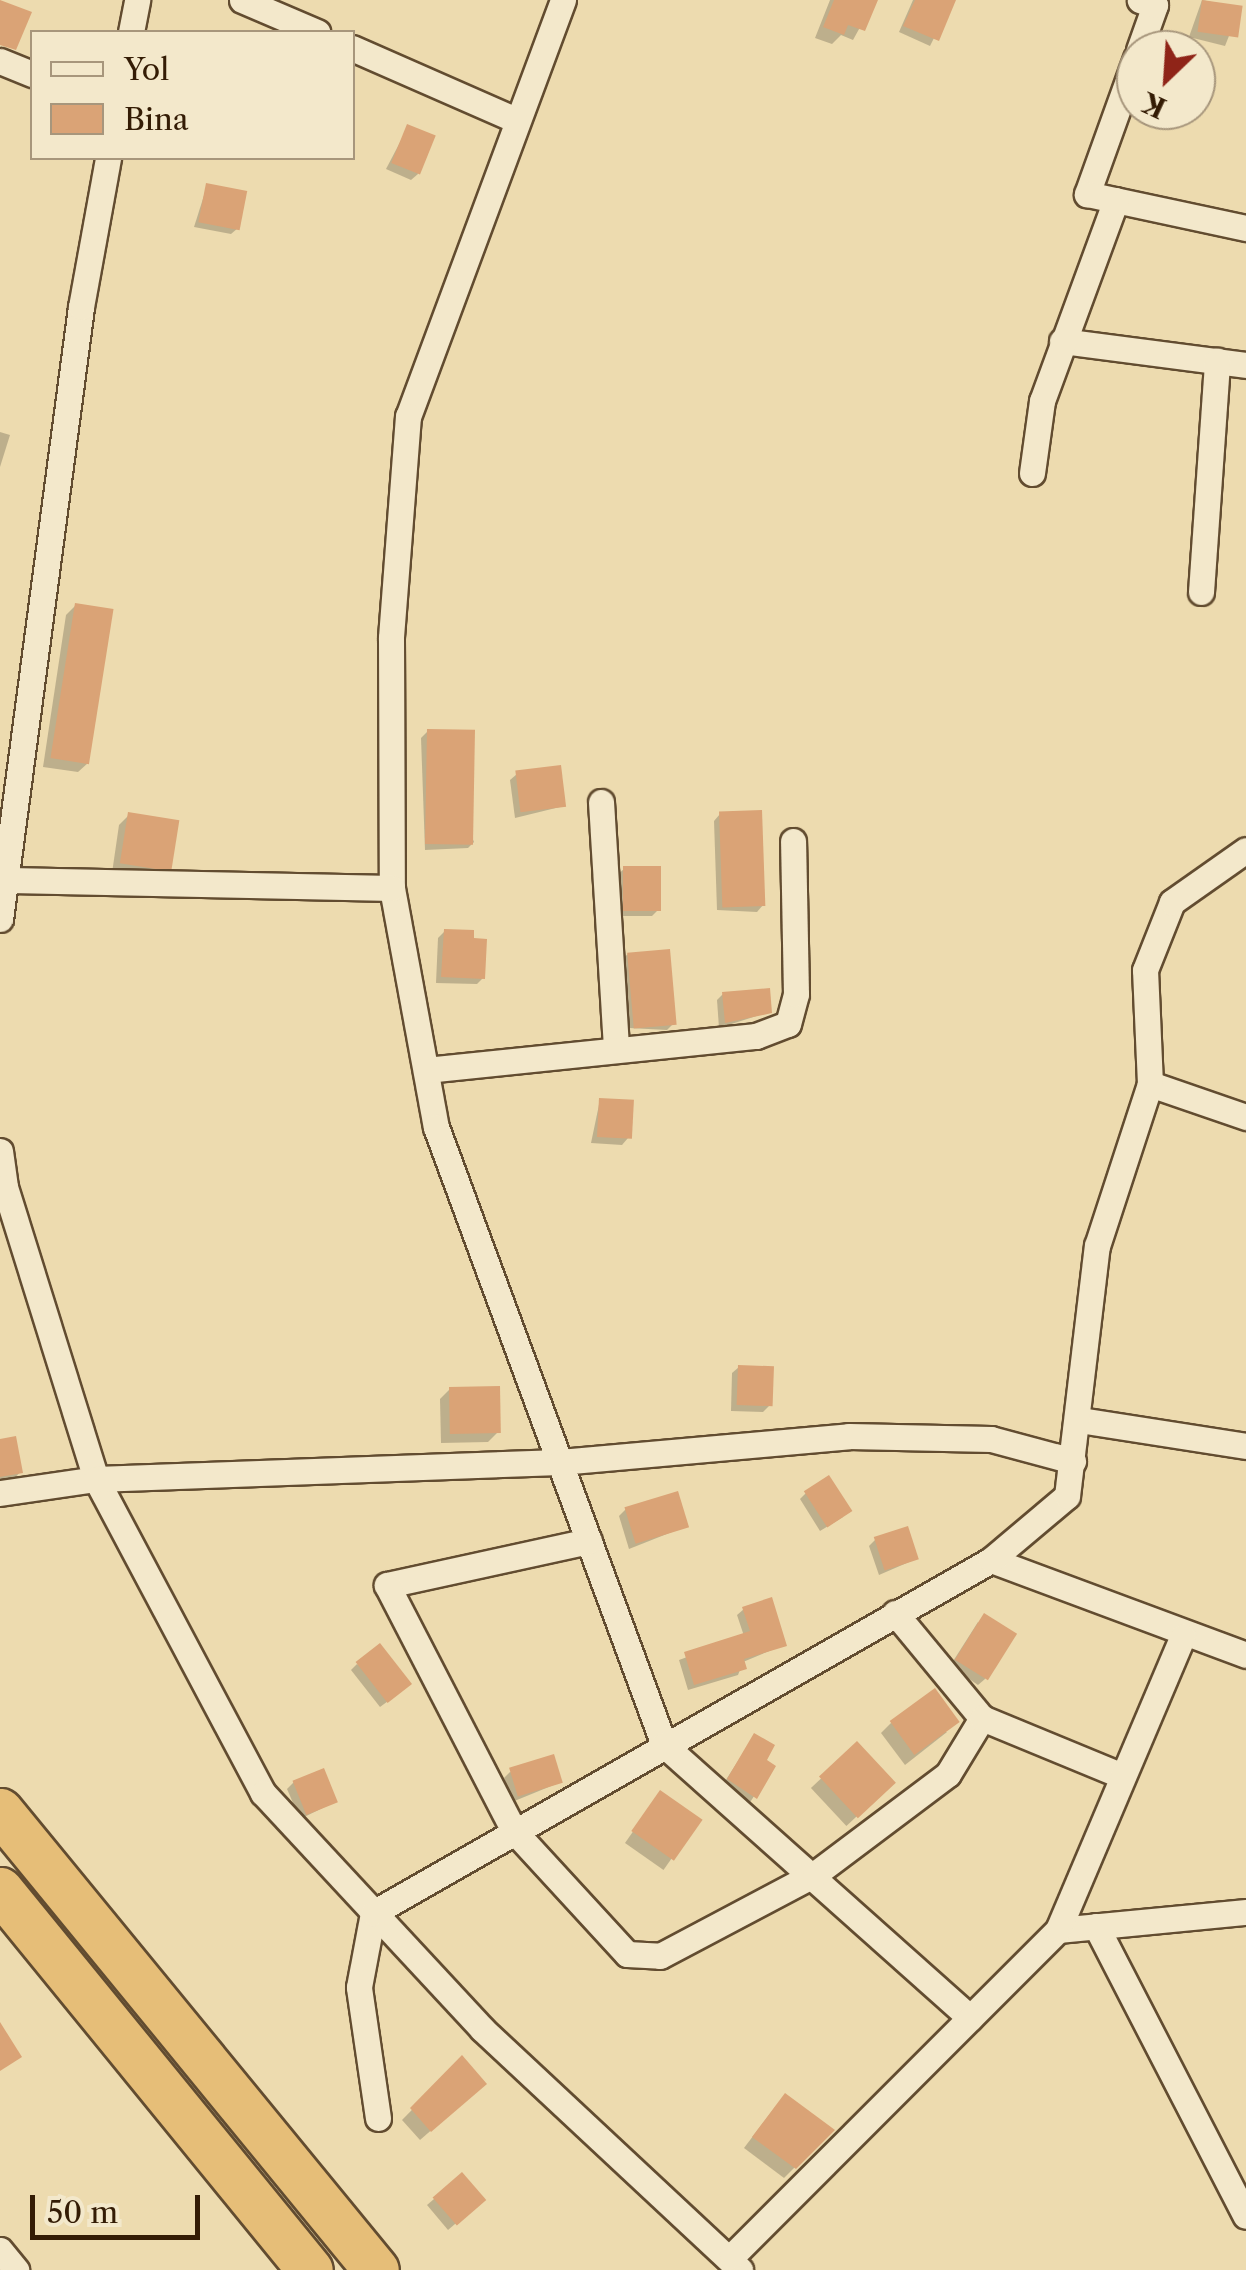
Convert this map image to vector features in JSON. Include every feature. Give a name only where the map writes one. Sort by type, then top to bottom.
[{"type":"highway","points":[[0,1811],[376,2270]]},
{"type":"highway","points":[[0,1890],[310,2270]]},
{"type":"street","points":[[131,30],[137,0]]},
{"type":"street","points":[[242,0],[311,30]]},
{"type":"street","points":[[563,0],[514,119],[408,416],[391,638],[392,888],[436,1127],[664,1745],[750,1825],[815,1874],[970,2018]]},
{"type":"street","points":[[1144,30],[1151,2]]},
{"type":"street","points":[[355,49],[514,119]]},
{"type":"street","points":[[0,61],[30,73]]},
{"type":"street","points":[[1116,114],[1087,194],[1246,228]]},
{"type":"street","points":[[0,919],[81,307],[108,160]]},
{"type":"street","points":[[1032,474],[1042,401],[1116,200]]},
{"type":"street","points":[[1062,341],[1246,364]]},
{"type":"street","points":[[1200,592],[1218,361]]},
{"type":"street","points":[[600,802],[616,1048]]},
{"type":"street","points":[[426,1070],[756,1036],[788,1024],[796,994],[793,841]]},
{"type":"street","points":[[378,2118],[358,1987],[373,1912],[991,1560],[1067,1496],[1080,1420],[1098,1246],[1150,1084],[1146,970],[1172,902],[1246,850]]},
{"type":"street","points":[[5,880],[392,888]]},
{"type":"street","points":[[1150,1084],[1246,1117]]},
{"type":"street","points":[[0,1150],[2,1186],[96,1479],[262,1794],[482,2029],[736,2263],[1058,1930],[1183,1636]]},
{"type":"street","points":[[1080,1420],[1246,1446]]},
{"type":"street","points":[[0,1493],[96,1479],[560,1462],[849,1436],[991,1439],[1073,1461]]},
{"type":"street","points":[[589,1540],[387,1585],[514,1831],[627,1954],[645,1959],[815,1874],[948,1774],[982,1718]]},
{"type":"street","points":[[991,1560],[1183,1636],[1246,1656]]},
{"type":"street","points":[[894,1613],[982,1718],[1123,1776]]},
{"type":"street","points":[[1058,1930],[1246,1912]]},
{"type":"street","points":[[1096,1926],[1246,2216]]},
{"type":"street","points":[[0,2250],[16,2270]]},
{"type":"building","points":[[0,0],[32,12],[16,50],[0,45]]},
{"type":"building","points":[[834,0],[878,0],[865,31],[848,25],[844,35],[823,27]]},
{"type":"building","points":[[915,0],[956,0],[939,41],[903,26]]},
{"type":"building","points":[[1202,0],[1243,6],[1238,37],[1216,34],[1216,30],[1198,30]]},
{"type":"building","points":[[407,124],[436,136],[420,175],[391,163]]},
{"type":"building","points":[[206,183],[247,191],[240,230],[198,222]]},
{"type":"building","points":[[75,603],[114,609],[89,764],[50,758]]},
{"type":"building","points":[[427,729],[475,730],[473,845],[425,844]]},
{"type":"building","points":[[561,765],[566,807],[520,812],[515,771]]},
{"type":"building","points":[[762,810],[765,906],[722,907],[719,812]]},
{"type":"building","points":[[128,812],[179,820],[171,871],[120,863]]},
{"type":"building","points":[[623,866],[661,866],[661,911],[623,911]]},
{"type":"building","points":[[444,929],[474,930],[474,938],[487,939],[485,979],[441,977]]},
{"type":"building","points":[[670,949],[677,1025],[634,1028],[627,953]]},
{"type":"building","points":[[770,988],[772,1013],[725,1023],[722,992]]},
{"type":"building","points":[[599,1098],[634,1100],[632,1139],[597,1137]]},
{"type":"building","points":[[738,1365],[774,1366],[773,1406],[737,1405]]},
{"type":"building","points":[[500,1386],[501,1433],[450,1434],[449,1387]]},
{"type":"building","points":[[16,1436],[23,1473],[0,1477],[0,1439]]},
{"type":"building","points":[[829,1475],[852,1511],[827,1527],[804,1491]]},
{"type":"building","points":[[678,1491],[689,1527],[636,1544],[624,1507]]},
{"type":"building","points":[[908,1526],[919,1559],[885,1570],[874,1537]]},
{"type":"building","points":[[772,1597],[787,1646],[744,1659],[747,1669],[694,1685],[684,1652],[750,1631],[742,1607]]},
{"type":"building","points":[[984,1613],[1017,1634],[988,1680],[955,1660]]},
{"type":"building","points":[[380,1643],[412,1684],[388,1703],[356,1662]]},
{"type":"building","points":[[935,1688],[960,1722],[914,1755],[890,1721]]},
{"type":"building","points":[[754,1733],[775,1745],[767,1760],[776,1766],[757,1799],[727,1779]]},
{"type":"building","points":[[857,1741],[896,1783],[858,1818],[819,1776]]},
{"type":"building","points":[[554,1754],[563,1783],[518,1796],[509,1768]]},
{"type":"building","points":[[324,1768],[338,1802],[306,1815],[292,1781]]},
{"type":"building","points":[[660,1790],[703,1820],[674,1861],[631,1831]]},
{"type":"building","points":[[0,2022],[22,2057],[0,2071]]},
{"type":"building","points":[[462,2055],[487,2084],[431,2132],[410,2108]]},
{"type":"building","points":[[785,2093],[835,2130],[796,2169],[752,2137]]},
{"type":"building","points":[[462,2172],[486,2200],[457,2226],[433,2198]]}]
